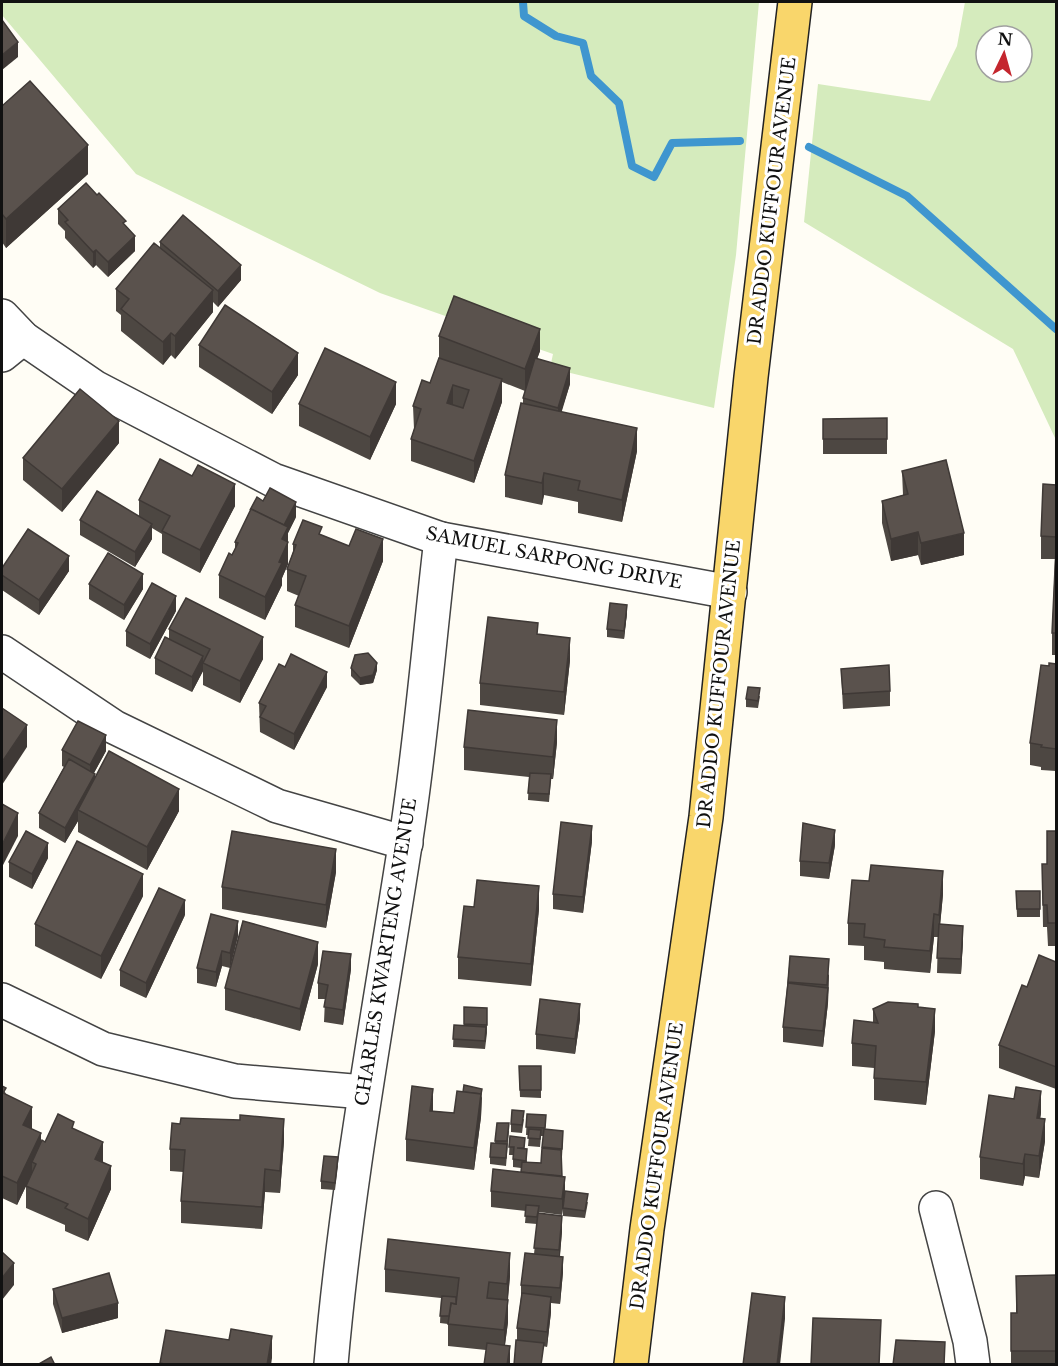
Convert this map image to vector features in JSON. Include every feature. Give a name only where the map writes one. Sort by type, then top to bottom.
[{"type":"main road","name":"DR ADDO KUFFOUR AVENUE","points":[[631,1365],[647,1229],[706,817],[751,377],[795,2]]},
{"type":"street","name":"SAMUEL SARPONG DRIVE","points":[[9,337],[96,388],[273,480],[441,539],[730,592]]},
{"type":"street","name":"CHARLES KWARTENG AVENUE","points":[[331,1365],[337,1300],[364,1092],[406,843],[441,539]]},
{"type":"street","points":[[2,652],[114,727],[277,806],[406,843]]},
{"type":"street","points":[[2,1000],[103,1049],[235,1081],[364,1092]]},
{"type":"street","points":[[936,1208],[970,1341],[973,1365]]},
{"type":"green space","points":[[2,2],[759,2],[736,255],[714,408],[550,368],[553,354],[380,293],[136,174],[2,15]]},
{"type":"green space","points":[[965,2],[1056,2],[1056,440],[1013,349],[804,222],[818,84],[930,101],[957,46]]},
{"type":"building","points":[[2,20],[18,42],[2,55]]},
{"type":"building","points":[[30,81],[88,145],[6,219],[2,214],[2,106]]},
{"type":"building","points":[[86,183],[126,221],[123,223],[135,236],[108,262],[96,250],[93,252],[65,222],[68,220],[58,209]]},
{"type":"building","points":[[183,215],[241,265],[218,291],[160,242]]},
{"type":"building","points":[[154,243],[213,290],[175,336],[171,333],[163,342],[121,309],[129,299],[116,289]]},
{"type":"building","points":[[454,296],[540,329],[525,369],[439,336]]},
{"type":"building","points":[[225,305],[298,353],[272,392],[199,345]]},
{"type":"building","points":[[325,348],[396,382],[370,437],[299,404]]},
{"type":"building","points":[[439,358],[502,379],[474,461],[411,439],[421,409],[413,406],[422,380],[430,383]],"holes":[[[453,385],[469,390],[463,408],[447,403]]]},
{"type":"building","points":[[535,358],[570,368],[558,408],[523,398]]},
{"type":"building","points":[[80,389],[119,421],[62,489],[23,458]]},
{"type":"building","points":[[521,403],[637,428],[622,500],[578,490],[580,481],[544,473],[542,483],[505,475]]},
{"type":"building","points":[[887,418],[887,439],[823,439],[823,419]]},
{"type":"building","points":[[160,459],[192,476],[198,465],[235,484],[200,550],[162,531],[170,516],[139,500]]},
{"type":"building","points":[[946,460],[964,533],[921,543],[918,532],[891,539],[882,501],[908,494],[902,471]]},
{"type":"building","points":[[1043,484],[1056,485],[1056,537],[1041,536]]},
{"type":"building","points":[[270,488],[296,502],[284,525],[250,510],[257,497],[263,501]]},
{"type":"building","points":[[97,491],[152,524],[135,552],[80,520]]},
{"type":"building","points":[[251,509],[288,527],[282,539],[288,542],[279,562],[282,563],[265,597],[219,575],[229,553],[232,555],[238,543],[235,542]]},
{"type":"building","points":[[303,520],[322,527],[319,534],[349,546],[356,529],[383,539],[349,626],[295,605],[306,576],[287,569],[296,545],[293,544]]},
{"type":"building","points":[[28,529],[69,556],[39,600],[2,575],[2,568]]},
{"type":"building","points":[[1056,548],[1056,633],[1052,633]]},
{"type":"building","points":[[108,553],[143,574],[124,605],[89,584]]},
{"type":"building","points":[[152,583],[176,596],[150,644],[126,631]]},
{"type":"building","points":[[186,598],[263,637],[240,681],[203,663],[210,649],[169,629]]},
{"type":"building","points":[[610,603],[627,605],[624,631],[607,629]]},
{"type":"building","points":[[488,617],[538,623],[537,634],[570,638],[564,692],[480,683]]},
{"type":"building","points":[[165,637],[203,656],[192,677],[155,658]]},
{"type":"building","points":[[368,653],[377,663],[373,675],[360,678],[351,668],[355,655]]},
{"type":"building","points":[[291,654],[327,672],[294,734],[260,717],[266,706],[259,703],[279,664],[285,667]]},
{"type":"building","points":[[1049,663],[1056,664],[1056,749],[1030,743],[1041,665],[1049,666]]},
{"type":"building","points":[[889,665],[890,691],[843,694],[841,669]]},
{"type":"building","points":[[748,687],[760,688],[758,701],[746,699]]},
{"type":"building","points":[[2,708],[27,725],[2,762]]},
{"type":"building","points":[[468,710],[557,720],[553,757],[464,747]]},
{"type":"building","points":[[78,721],[106,735],[90,765],[62,750]]},
{"type":"building","points":[[109,751],[179,789],[147,847],[78,810]]},
{"type":"building","points":[[69,759],[95,774],[65,828],[39,813]]},
{"type":"building","points":[[530,773],[551,774],[549,794],[528,793]]},
{"type":"building","points":[[2,804],[18,813],[2,845]]},
{"type":"building","points":[[561,822],[592,826],[583,897],[553,894]]},
{"type":"building","points":[[803,823],[835,830],[829,863],[800,861]]},
{"type":"building","points":[[26,831],[48,843],[32,874],[9,862]]},
{"type":"building","points":[[232,831],[336,849],[326,905],[222,887]]},
{"type":"building","points":[[1047,831],[1056,831],[1056,923],[1048,923],[1047,905],[1043,905],[1042,864],[1047,864]]},
{"type":"building","points":[[77,841],[143,874],[101,956],[35,924]]},
{"type":"building","points":[[871,865],[943,871],[939,915],[934,914],[930,951],[884,947],[885,940],[864,937],[865,924],[848,923],[852,880],[869,881]]},
{"type":"building","points":[[477,880],[539,886],[531,964],[458,957],[464,906],[474,907]]},
{"type":"building","points":[[159,888],[185,900],[146,983],[120,970]]},
{"type":"building","points":[[1016,891],[1040,891],[1040,909],[1017,909]]},
{"type":"building","points":[[211,914],[238,921],[230,953],[222,951],[216,972],[197,968]]},
{"type":"building","points":[[243,921],[318,942],[300,1009],[225,988]]},
{"type":"building","points":[[939,924],[963,926],[961,959],[937,958]]},
{"type":"building","points":[[323,951],[351,954],[343,1010],[324,1007],[328,985],[318,983]]},
{"type":"building","points":[[1039,955],[1056,962],[1056,1067],[999,1045],[1022,985],[1027,987]]},
{"type":"building","points":[[790,956],[829,959],[827,985],[788,982]]},
{"type":"building","points":[[788,983],[828,988],[823,1031],[783,1027]]},
{"type":"building","points":[[540,999],[580,1004],[575,1039],[536,1034]]},
{"type":"building","points":[[888,1002],[918,1004],[918,1007],[935,1009],[926,1082],[874,1078],[876,1046],[852,1043],[854,1020],[878,1023],[873,1009]]},
{"type":"building","points":[[464,1007],[487,1008],[487,1025],[464,1024]]},
{"type":"building","points":[[454,1025],[486,1027],[485,1041],[453,1039]]},
{"type":"building","points":[[519,1066],[541,1066],[541,1090],[520,1090]]},
{"type":"building","points":[[464,1085],[482,1089],[481,1094],[463,1092]]},
{"type":"building","points":[[2,1086],[6,1088],[3,1093],[32,1107],[23,1125],[41,1133],[17,1183],[2,1176]]},
{"type":"building","points":[[412,1086],[433,1089],[430,1111],[454,1113],[457,1091],[481,1094],[474,1148],[406,1139]]},
{"type":"building","points":[[1016,1087],[1041,1091],[1037,1118],[1045,1119],[1039,1156],[1025,1154],[1023,1164],[980,1157],[989,1095],[1014,1099]]},
{"type":"building","points":[[512,1110],[524,1111],[522,1125],[511,1124]]},
{"type":"building","points":[[58,1114],[74,1122],[72,1128],[103,1142],[95,1159],[111,1166],[88,1219],[65,1208],[68,1204],[26,1186],[36,1164],[32,1162],[42,1140],[45,1142]]},
{"type":"building","points":[[527,1114],[546,1115],[545,1128],[526,1127]]},
{"type":"building","points":[[240,1115],[284,1119],[280,1171],[265,1169],[262,1207],[181,1201],[185,1150],[170,1149],[172,1123],[180,1124],[181,1118],[240,1120]]},
{"type":"building","points":[[497,1123],[509,1123],[507,1141],[495,1141]]},
{"type":"building","points":[[529,1129],[541,1130],[540,1139],[528,1138]]},
{"type":"building","points":[[544,1129],[563,1131],[562,1149],[542,1147]]},
{"type":"building","points":[[510,1136],[525,1138],[524,1148],[517,1148],[527,1149],[526,1161],[513,1159],[514,1147],[509,1147]]},
{"type":"building","points":[[491,1143],[507,1144],[506,1158],[490,1157]]},
{"type":"building","points":[[542,1148],[561,1150],[562,1176],[521,1172],[522,1162],[541,1163]]},
{"type":"building","points":[[324,1156],[338,1157],[335,1183],[321,1181]]},
{"type":"building","points":[[493,1169],[565,1177],[562,1199],[491,1191]]},
{"type":"building","points":[[565,1191],[588,1194],[585,1211],[563,1208]]},
{"type":"building","points":[[526,1205],[539,1206],[537,1217],[525,1216]]},
{"type":"building","points":[[538,1213],[562,1216],[559,1250],[534,1248]]},
{"type":"building","points":[[388,1239],[510,1253],[507,1284],[489,1282],[487,1298],[508,1300],[504,1330],[448,1324],[451,1303],[456,1304],[459,1278],[385,1269]]},
{"type":"building","points":[[2,1252],[14,1263],[2,1278]]},
{"type":"building","points":[[525,1253],[563,1257],[560,1288],[521,1285]]},
{"type":"building","points":[[109,1273],[118,1303],[62,1318],[53,1289]]},
{"type":"building","points":[[1056,1275],[1056,1351],[1011,1351],[1011,1313],[1017,1313],[1016,1276]]},
{"type":"building","points":[[522,1293],[551,1297],[547,1332],[517,1328]]},
{"type":"building","points":[[752,1293],[785,1297],[777,1365],[743,1365]]},
{"type":"building","points":[[442,1296],[456,1297],[456,1304],[451,1303],[449,1316],[440,1316]]},
{"type":"building","points":[[813,1318],[881,1320],[879,1365],[811,1365]]},
{"type":"building","points":[[231,1329],[272,1336],[267,1365],[169,1365],[160,1363],[166,1330],[229,1340]]},
{"type":"building","points":[[516,1340],[544,1343],[541,1365],[514,1365]]},
{"type":"building","points":[[896,1340],[945,1342],[944,1365],[893,1365]]},
{"type":"building","points":[[487,1343],[510,1346],[507,1365],[484,1365]]},
{"type":"building","points":[[51,1357],[55,1365],[37,1365]]},
{"type":"waterway","points":[[523,2],[524,16],[556,36],[583,43],[591,76],[619,103],[632,166],[654,177],[672,143],[740,141]]},
{"type":"waterway","points":[[809,147],[907,196],[1056,329]]}]
